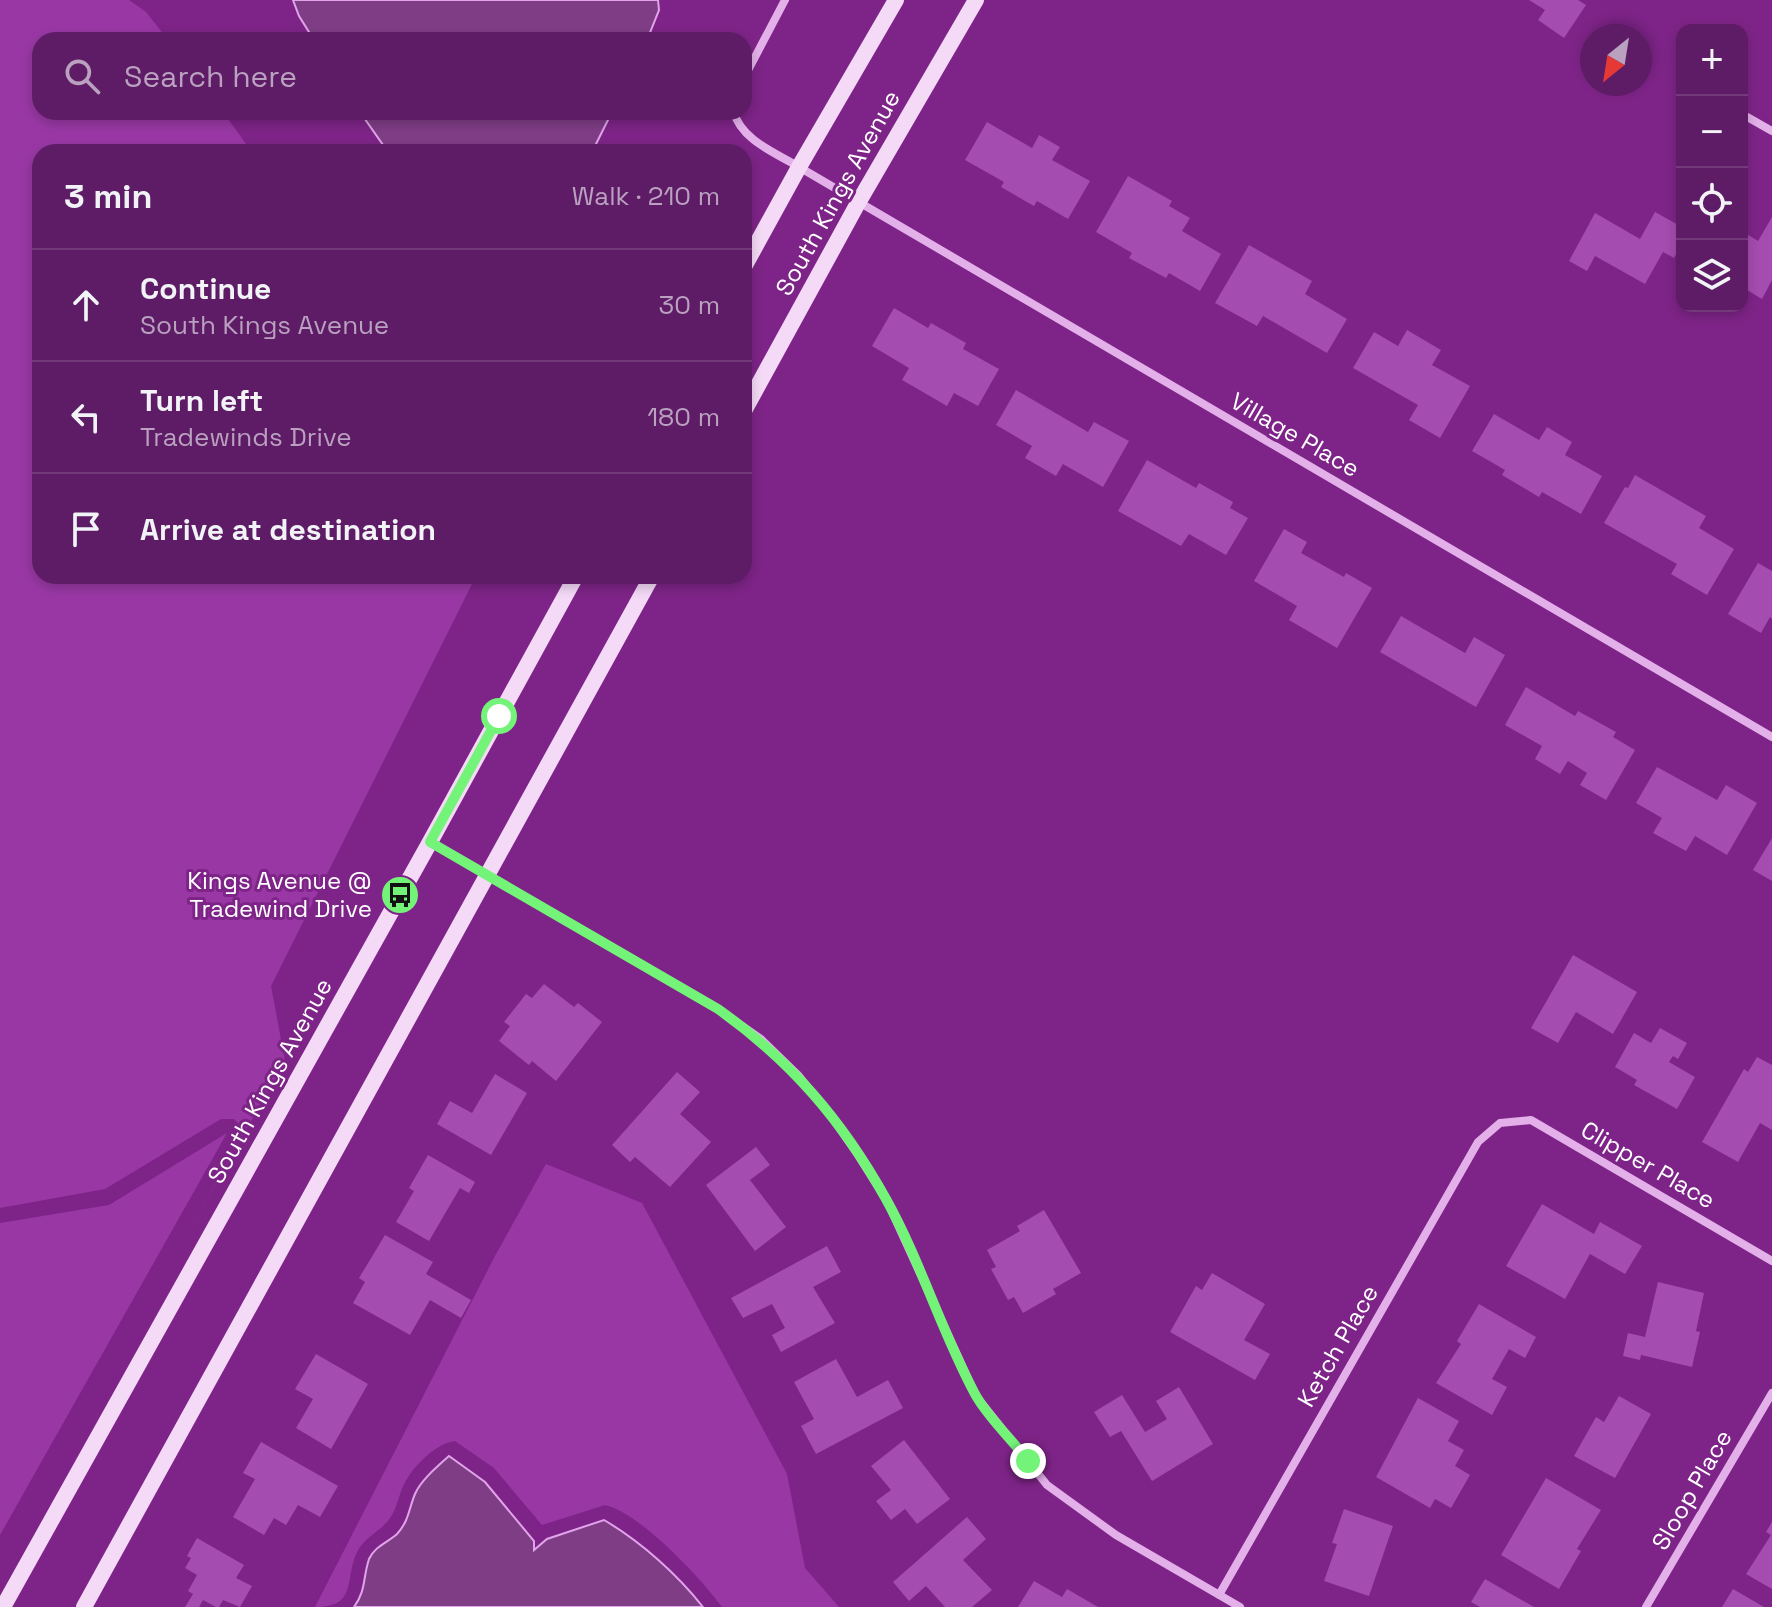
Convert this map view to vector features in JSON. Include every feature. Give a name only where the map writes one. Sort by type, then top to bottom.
[{"type":"main road","name":"South Kings Avenue","points":[[752,252],[896,0]]},
{"type":"main road","name":"South Kings Avenue","points":[[752,396],[858,203],[976,0]]},
{"type":"main road","name":"South Kings Avenue","points":[[3,1607],[572,584]]},
{"type":"main road","points":[[84,1607],[648,584]]},
{"type":"street","points":[[752,63],[785,0]]},
{"type":"street","points":[[1748,117],[1772,131]]},
{"type":"street","name":"Village Place","points":[[736,120],[749,137],[858,203],[1772,737]]},
{"type":"street","points":[[430,842],[718,1009],[761,1039],[798,1075],[837,1123],[887,1201],[976,1396],[1047,1485],[1116,1535],[1240,1607]]},
{"type":"street","name":"Clipper Place","points":[[1500,1123],[1531,1120],[1772,1261]]},
{"type":"street","name":"Ketch Place","points":[[1219,1595],[1478,1142],[1500,1123]]},
{"type":"street","name":"Sloop Place","points":[[1646,1607],[1772,1393]]},
{"type":"shaded area","points":[[0,0],[129,0],[146,12],[162,32],[32,32],[32,120],[229,120],[246,144],[32,144],[32,584],[472,584],[271,986],[285,1061],[187,1235],[240,1140],[241,1126],[234,1119],[221,1119],[105,1189],[0,1208]]},
{"type":"shaded area","points":[[293,0],[658,0],[659,10],[650,32],[309,32]]},
{"type":"shaded area","points":[[366,120],[608,120],[596,144],[382,144]]},
{"type":"shaded area","points":[[227,1133],[0,1535],[0,1223],[109,1205]]},
{"type":"shaded area","points":[[546,1164],[642,1203],[787,1474],[805,1568],[839,1607],[722,1607],[685,1564],[652,1533],[619,1510],[605,1505],[542,1525],[494,1468],[455,1441],[431,1452],[410,1474],[390,1518],[357,1552],[344,1597],[329,1606],[315,1607],[495,1256]]},
{"type":"shaded area","points":[[449,1456],[485,1482],[534,1541],[534,1550],[547,1539],[604,1520],[657,1559],[703,1607],[354,1607],[361,1595],[369,1559],[401,1529],[418,1489]]},
{"type":"building","points":[[1529,0],[1578,0],[1586,5],[1564,38],[1538,20],[1545,10]]},
{"type":"building","points":[[987,122],[1032,148],[1039,135],[1060,147],[1052,160],[1090,181],[1068,219],[1037,201],[1034,206],[1001,187],[1004,182],[965,160]]},
{"type":"building","points":[[1128,176],[1172,201],[1169,206],[1190,218],[1182,231],[1221,254],[1200,291],[1169,273],[1166,278],[1129,258],[1132,253],[1096,232]]},
{"type":"building","points":[[1655,212],[1676,224],[1676,254],[1674,258],[1663,252],[1645,284],[1595,256],[1587,271],[1569,261],[1595,213],[1640,239]]},
{"type":"building","points":[[1772,217],[1772,280],[1762,299],[1748,291],[1748,235],[1758,241]]},
{"type":"building","points":[[1249,245],[1312,281],[1305,294],[1347,319],[1327,353],[1263,316],[1257,326],[1215,303]]},
{"type":"building","points":[[894,308],[928,328],[931,323],[966,343],[963,349],[999,369],[978,406],[954,393],[947,406],[902,380],[909,368],[872,346]]},
{"type":"building","points":[[1407,330],[1441,350],[1432,365],[1470,386],[1440,438],[1409,420],[1418,405],[1353,368],[1374,332],[1398,346]]},
{"type":"building","points":[[1016,390],[1088,432],[1094,422],[1129,441],[1103,487],[1063,464],[1056,476],[1025,458],[1032,446],[996,425]]},
{"type":"building","points":[[1494,414],[1539,440],[1547,427],[1572,442],[1565,455],[1602,476],[1581,514],[1542,492],[1539,497],[1502,475],[1505,470],[1472,451]]},
{"type":"building","points":[[1147,460],[1196,488],[1199,483],[1233,502],[1230,508],[1248,518],[1226,555],[1189,534],[1181,546],[1118,511]]},
{"type":"building","points":[[1635,475],[1706,516],[1699,528],[1734,549],[1707,595],[1671,574],[1677,564],[1604,523]]},
{"type":"building","points":[[1284,529],[1307,542],[1301,553],[1344,577],[1346,573],[1372,588],[1337,648],[1289,620],[1297,606],[1254,581]]},
{"type":"building","points":[[1758,563],[1772,571],[1772,619],[1770,617],[1761,633],[1728,614]]},
{"type":"building","points":[[1401,616],[1465,653],[1474,637],[1505,655],[1476,707],[1380,652]]},
{"type":"building","points":[[1526,687],[1575,716],[1578,711],[1616,732],[1613,737],[1635,750],[1606,800],[1580,785],[1587,773],[1568,761],[1560,774],[1535,759],[1542,746],[1505,725]]},
{"type":"building","points":[[1657,767],[1717,800],[1726,785],[1757,803],[1727,855],[1695,836],[1686,851],[1653,833],[1662,818],[1636,803]]},
{"type":"building","points":[[1772,838],[1772,881],[1753,870]]},
{"type":"building","points":[[1573,955],[1637,992],[1613,1034],[1576,1012],[1558,1043],[1531,1028]]},
{"type":"building","points":[[544,984],[574,1007],[578,1003],[602,1022],[556,1081],[532,1061],[529,1065],[499,1041],[510,1026],[504,1022],[526,994],[532,998]]},
{"type":"building","points":[[1660,1028],[1687,1043],[1678,1059],[1673,1056],[1669,1062],[1695,1077],[1677,1109],[1634,1085],[1637,1080],[1615,1067],[1634,1033],[1651,1043]]},
{"type":"building","points":[[1757,1057],[1772,1065],[1772,1130],[1760,1123],[1738,1162],[1702,1142],[1744,1069],[1748,1072]]},
{"type":"building","points":[[677,1072],[700,1092],[680,1114],[711,1142],[670,1187],[635,1157],[630,1162],[612,1145]]},
{"type":"building","points":[[495,1074],[527,1093],[491,1155],[437,1124],[450,1101],[472,1113]]},
{"type":"building","points":[[756,1147],[770,1165],[750,1180],[786,1227],[755,1251],[706,1185]]},
{"type":"building","points":[[428,1155],[475,1182],[469,1193],[460,1188],[429,1241],[396,1222],[414,1191],[409,1188]]},
{"type":"building","points":[[1542,1204],[1594,1234],[1600,1222],[1642,1246],[1625,1274],[1590,1254],[1565,1299],[1506,1266]]},
{"type":"building","points":[[1044,1210],[1081,1273],[1053,1289],[1056,1294],[1023,1313],[1014,1297],[1008,1300],[991,1269],[996,1267],[987,1250],[1020,1231],[1017,1226]]},
{"type":"building","points":[[385,1235],[433,1262],[426,1274],[471,1300],[461,1318],[430,1300],[410,1335],[353,1303],[365,1282],[359,1278]]},
{"type":"building","points":[[827,1246],[841,1272],[813,1287],[835,1323],[781,1352],[772,1335],[785,1328],[772,1304],[743,1318],[731,1298]]},
{"type":"building","points":[[1212,1273],[1265,1304],[1244,1340],[1270,1354],[1255,1380],[1170,1332],[1196,1286],[1202,1290]]},
{"type":"building","points":[[1658,1282],[1704,1293],[1692,1367],[1641,1355],[1640,1360],[1623,1356],[1628,1333],[1645,1337]]},
{"type":"building","points":[[1479,1304],[1536,1337],[1525,1358],[1509,1349],[1492,1379],[1507,1387],[1492,1415],[1436,1383],[1461,1344],[1457,1341]]},
{"type":"building","points":[[316,1354],[368,1384],[331,1449],[296,1428],[313,1399],[295,1389]]},
{"type":"building","points":[[836,1359],[857,1397],[888,1380],[903,1408],[816,1454],[801,1426],[814,1419],[794,1382]]},
{"type":"building","points":[[1179,1387],[1213,1444],[1152,1481],[1121,1431],[1110,1437],[1094,1412],[1122,1395],[1145,1432],[1167,1419],[1156,1401]]},
{"type":"building","points":[[1619,1396],[1651,1414],[1615,1478],[1574,1456],[1596,1417],[1604,1422]]},
{"type":"building","points":[[1418,1398],[1459,1421],[1448,1441],[1464,1450],[1455,1466],[1470,1475],[1451,1508],[1435,1499],[1430,1508],[1376,1477]]},
{"type":"building","points":[[904,1440],[950,1499],[917,1524],[905,1509],[891,1520],[876,1501],[891,1490],[871,1466]]},
{"type":"building","points":[[261,1442],[338,1486],[320,1517],[298,1505],[286,1525],[274,1518],[264,1535],[233,1517],[255,1479],[243,1473]]},
{"type":"building","points":[[1546,1478],[1601,1510],[1577,1549],[1581,1551],[1559,1589],[1501,1555]]},
{"type":"building","points":[[1344,1509],[1393,1526],[1369,1596],[1324,1581],[1337,1544],[1332,1543]]},
{"type":"building","points":[[967,1517],[986,1539],[963,1560],[992,1590],[972,1607],[945,1607],[926,1586],[909,1601],[893,1582]]},
{"type":"building","points":[[1772,1522],[1772,1589],[1746,1574],[1771,1535],[1766,1532]]},
{"type":"building","points":[[197,1538],[244,1565],[236,1578],[252,1586],[240,1607],[223,1600],[216,1607],[203,1600],[199,1607],[185,1607],[193,1594],[188,1591],[197,1575],[185,1568],[191,1558],[187,1556]]},
{"type":"building","points":[[1485,1579],[1534,1607],[1480,1607],[1471,1602]]},
{"type":"building","points":[[1034,1581],[1062,1597],[1067,1589],[1098,1607],[1018,1607]]},
{"type":"building","points":[[1733,1589],[1764,1607],[1722,1607]]},
{"type":"place","name":"Kings Avenue @ Tradewind Drive","points":[[400,895]]},
{"type":"route","points":[[499,716],[430,842],[718,1009],[761,1039],[798,1075],[829,1113],[887,1201],[976,1396],[1028,1461]]}]
